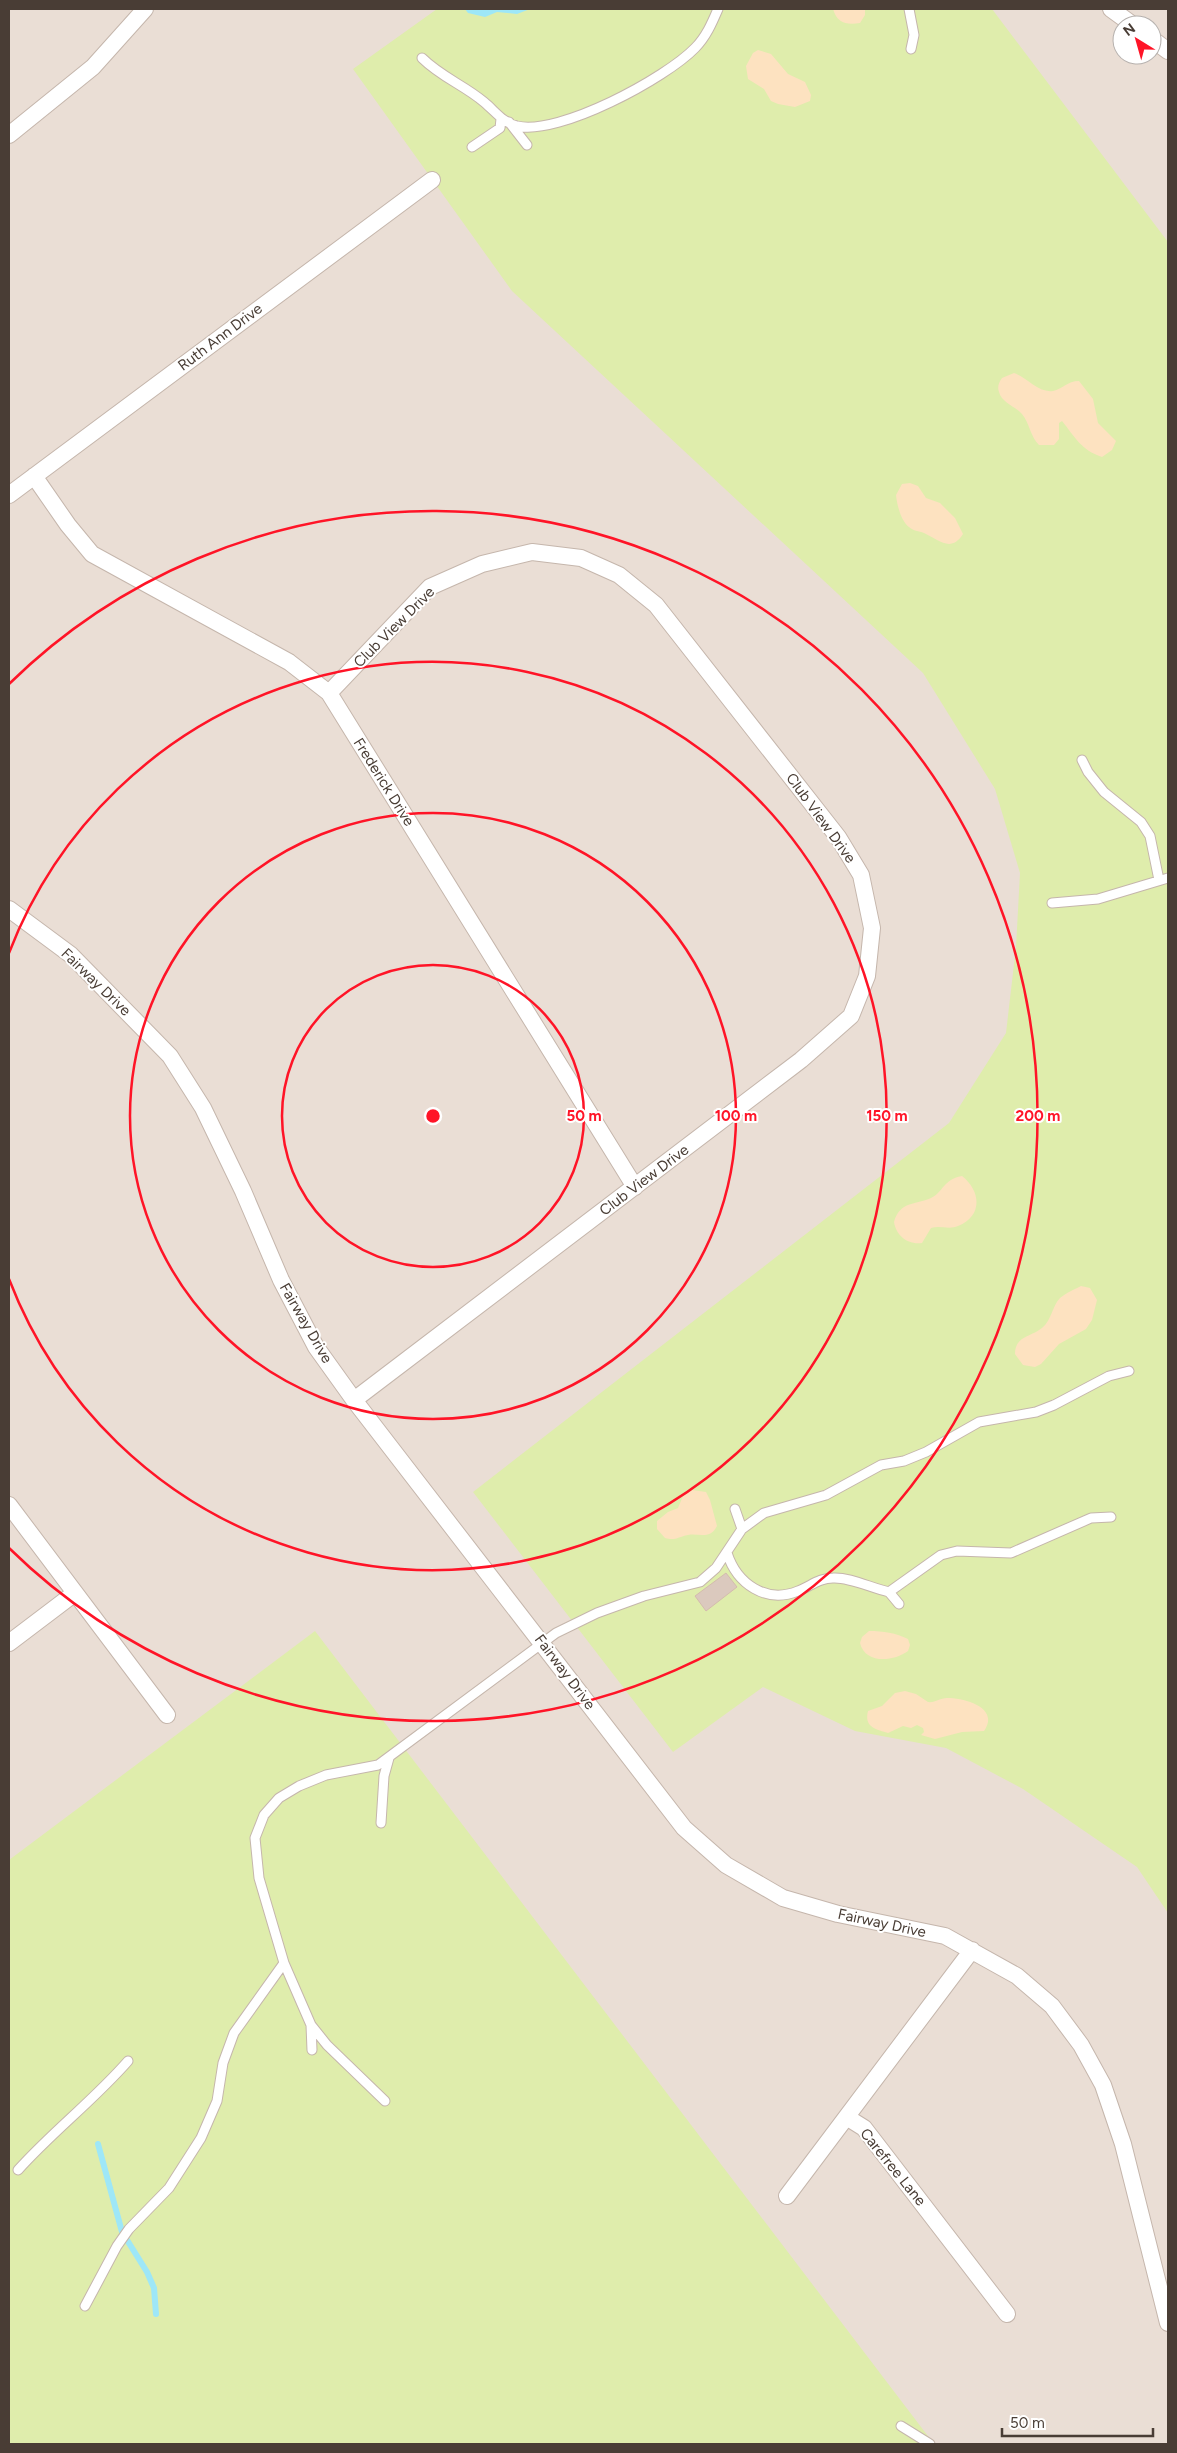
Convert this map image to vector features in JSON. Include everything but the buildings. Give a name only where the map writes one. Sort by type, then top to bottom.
[{"type":"street","points":[[9,135],[94,67],[145,9]]},
{"type":"street","name":"Ruth Ann Drive","points":[[9,495],[432,180]]},
{"type":"street","name":"Frederick Drive","points":[[34,476],[68,525],[92,554],[289,662],[329,693],[634,1187]]},
{"type":"street","name":"Club View Drive","points":[[329,693],[430,587],[482,564],[532,552],[581,558],[619,575],[656,605],[838,837],[861,875],[872,928],[867,976],[851,1016],[801,1060],[354,1400]]},
{"type":"street","name":"Fairway Drive","points":[[9,909],[71,956],[170,1056],[203,1108],[243,1191],[281,1280],[316,1346],[354,1400],[684,1828],[726,1865],[783,1898],[838,1914],[945,1936],[1017,1976],[1052,2006],[1080,2045],[1103,2085],[1123,2144],[1168,2323]]},
{"type":"street","points":[[9,1504],[167,1715]]},
{"type":"street","points":[[9,1643],[75,1593]]},
{"type":"street","name":"Carefree Lane","points":[[972,1950],[848,2118],[864,2128],[1007,2314]]},
{"type":"street","points":[[787,2196],[848,2118]]},
{"type":"lane","points":[[505,121],[518,126],[542,127],[567,121],[642,87],[676,65],[696,47],[711,27],[718,9]]},
{"type":"lane","points":[[909,9],[914,35],[911,49]]},
{"type":"lane","points":[[422,58],[438,74],[484,102],[527,145]]},
{"type":"lane","points":[[472,147],[500,128],[505,121]]},
{"type":"lane","points":[[1052,903],[1098,899],[1164,879],[1150,836],[1141,822],[1104,792],[1088,772],[1082,760]]},
{"type":"lane","points":[[385,2101],[327,2045],[311,2025],[284,1963],[259,1878],[254,1838],[264,1815],[278,1798],[299,1786],[326,1775],[378,1765],[556,1633],[597,1613],[644,1596],[700,1582],[716,1568],[742,1529],[764,1513],[826,1495],[881,1465],[904,1461],[926,1452],[979,1422],[1036,1412],[1054,1405],[1109,1376],[1129,1371]]},
{"type":"lane","points":[[735,1509],[742,1529]]},
{"type":"lane","points":[[888,1592],[942,1555],[957,1551],[1011,1553],[1091,1518],[1111,1517]]},
{"type":"lane","points":[[727,1554],[741,1580],[753,1588],[765,1592],[782,1596],[796,1592],[821,1579],[836,1578],[888,1592],[899,1604]]},
{"type":"lane","points":[[381,1823],[384,1776],[389,1758]]},
{"type":"lane","points":[[85,2306],[117,2246],[129,2229],[169,2188],[201,2138],[217,2101],[223,2063],[234,2033],[284,1963]]},
{"type":"lane","points":[[311,2025],[312,2050]]},
{"type":"lane","points":[[18,2170],[47,2138],[105,2087],[128,2061]]},
{"type":"lane","points":[[900,2426],[930,2444]]},
{"type":"shaded area","points":[[9,9],[1168,9],[1168,2444],[9,2444]]},
{"type":"green space","points":[[437,9],[992,9],[1168,242],[1168,1913],[1137,1867],[1023,1789],[946,1748],[855,1731],[763,1687],[673,1752],[473,1492],[949,1123],[1006,1033],[1016,947],[1020,873],[995,789],[923,673],[512,291],[353,69]]},
{"type":"green space","points":[[315,1631],[934,2444],[9,2444],[9,1860]]},
{"type":"sand","points":[[833,9],[865,9],[865,15],[860,23],[850,24],[840,20]]},
{"type":"sand","points":[[758,50],[771,54],[788,74],[805,82],[811,95],[810,101],[795,107],[778,104],[771,101],[764,89],[748,79],[746,66],[753,53]]},
{"type":"sand","points":[[1014,373],[1038,388],[1048,391],[1053,391],[1071,382],[1079,381],[1093,399],[1098,423],[1116,441],[1112,450],[1102,457],[1089,451],[1062,421],[1059,423],[1059,439],[1054,445],[1039,445],[1022,414],[1006,402],[999,392],[998,388],[1002,378]]},
{"type":"sand","points":[[910,483],[918,486],[926,498],[940,503],[955,518],[963,534],[958,540],[954,543],[945,543],[912,529],[906,524],[900,512],[896,495],[902,484]]},
{"type":"sand","points":[[962,1176],[973,1189],[976,1196],[975,1210],[966,1222],[955,1227],[931,1228],[922,1243],[907,1241],[900,1235],[894,1222],[900,1210],[931,1198],[939,1193],[951,1180]]},
{"type":"sand","points":[[1081,1286],[1090,1288],[1097,1300],[1092,1320],[1086,1329],[1059,1344],[1041,1364],[1035,1367],[1023,1365],[1015,1354],[1018,1344],[1021,1340],[1045,1325],[1060,1298]]},
{"type":"sand","points":[[692,1490],[706,1492],[717,1526],[711,1533],[704,1535],[688,1535],[674,1539],[665,1538],[657,1529],[657,1521],[668,1512],[678,1508],[683,1496]]},
{"type":"sand","points":[[869,1631],[899,1635],[908,1639],[910,1645],[908,1651],[888,1659],[873,1658],[863,1650],[860,1643],[862,1637]]},
{"type":"sand","points":[[905,1691],[916,1694],[928,1702],[955,1698],[971,1702],[984,1710],[988,1716],[988,1723],[984,1731],[962,1732],[935,1739],[921,1735],[924,1732],[923,1728],[917,1725],[911,1728],[903,1726],[888,1733],[869,1724],[868,1711],[882,1706],[895,1693]]},
{"type":"water","points":[[465,9],[530,9],[517,14],[497,12],[485,17],[468,13]]},
{"type":"waterway","points":[[98,2144],[122,2232],[147,2272],[154,2288],[156,2314]]}]
